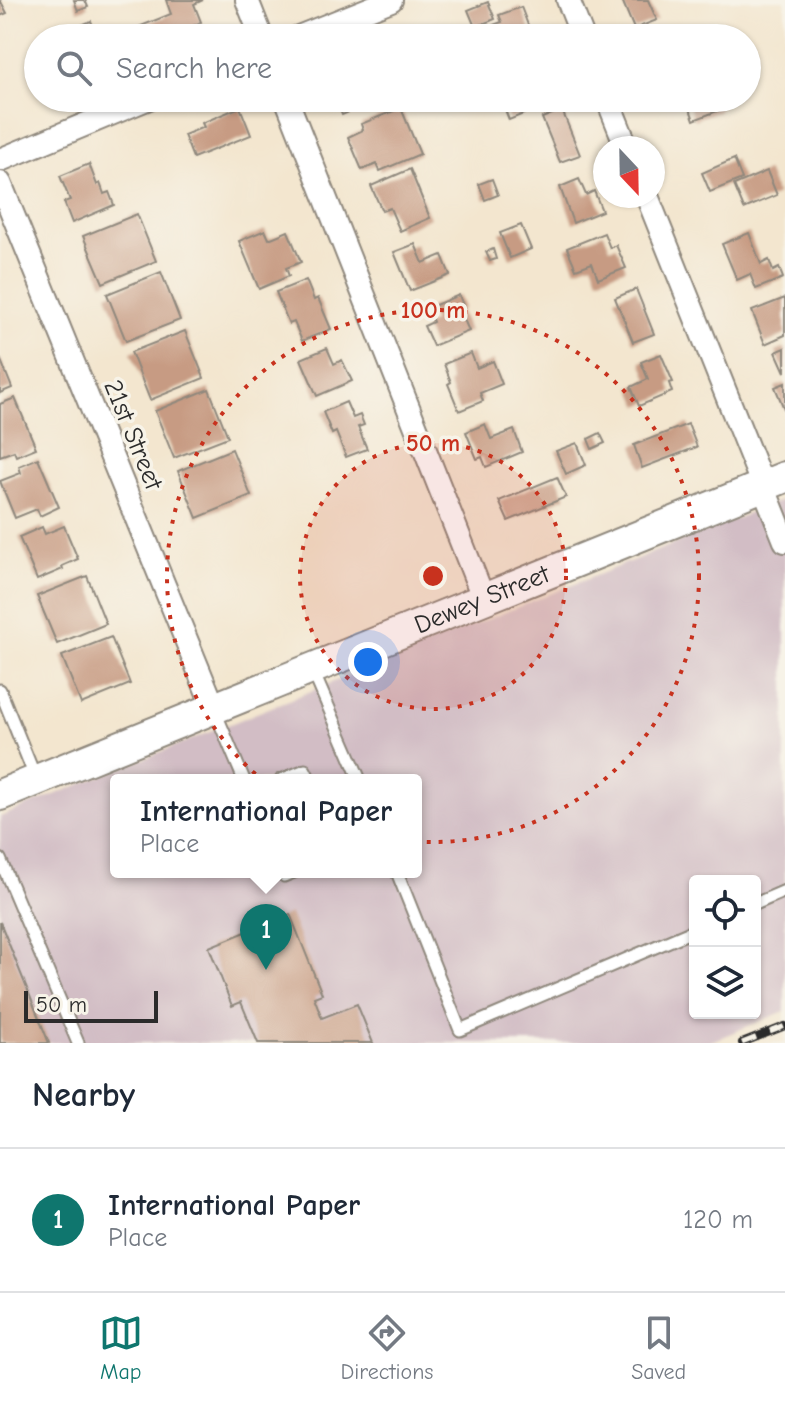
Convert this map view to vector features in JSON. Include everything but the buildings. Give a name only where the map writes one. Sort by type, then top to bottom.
[{"type":"street","points":[[247,0],[256,24]]},
{"type":"street","points":[[331,24],[391,0]]},
{"type":"street","points":[[568,0],[577,24]]},
{"type":"street","points":[[0,160],[115,112]]},
{"type":"street","points":[[292,112],[483,597]]},
{"type":"street","points":[[613,112],[622,136]]},
{"type":"street","name":"21st Street","points":[[0,183],[214,708]]},
{"type":"street","points":[[652,208],[774,481],[785,541]]},
{"type":"street","name":"Dewey Street","points":[[0,795],[774,481]]},
{"type":"lane","points":[[312,668],[357,774]]},
{"type":"lane","points":[[0,690],[37,780]]},
{"type":"lane","points":[[214,708],[242,774]]},
{"type":"lane","points":[[0,859],[78,1043]]},
{"type":"lane","points":[[399,878],[460,1030],[689,933]]},
{"type":"lane","points":[[761,901],[785,891]]},
{"type":"shaded area","points":[[785,499],[785,1011],[707,1043],[0,1043],[0,817]]},
{"type":"railway","points":[[742,1043],[785,1026]]},
{"type":"place","name":"International Paper","points":[[266,970]]}]
